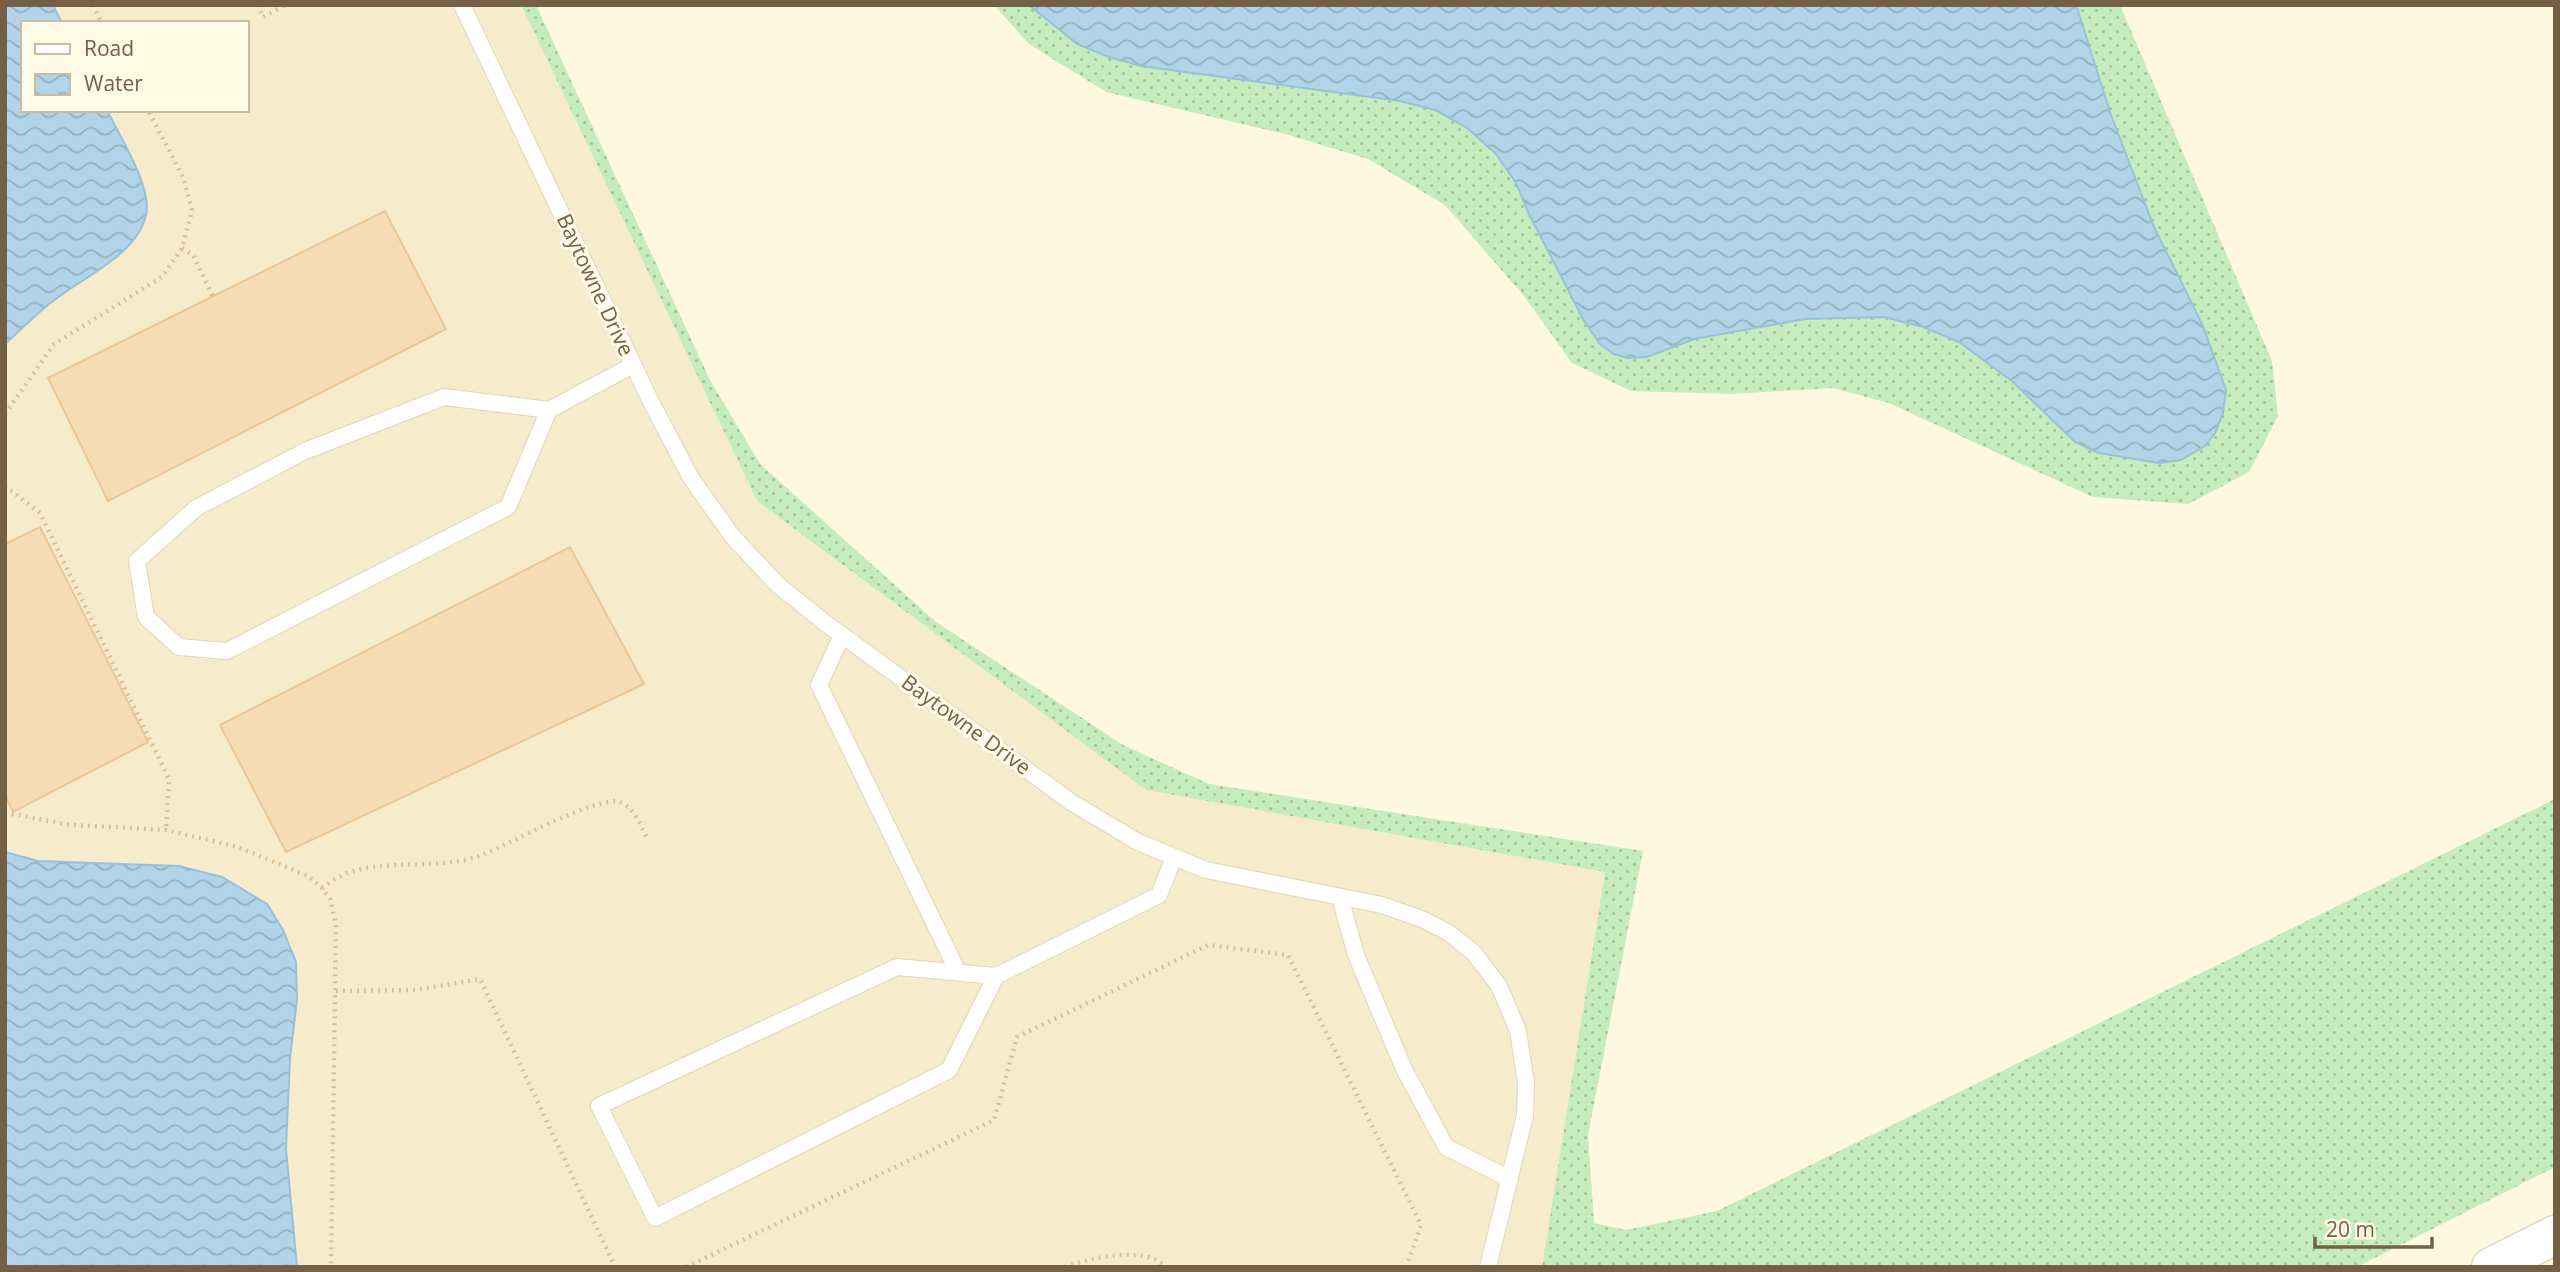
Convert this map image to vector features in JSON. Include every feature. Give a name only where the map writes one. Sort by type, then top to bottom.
[{"type":"street","points":[[2491,1267],[2555,1235]]},
{"type":"lane","name":"Baytowne Drive","points":[[462,5],[633,365],[691,478],[732,536],[778,585],[1071,802],[1138,842],[1206,870],[1382,905],[1424,920],[1449,933],[1474,953],[1499,986],[1518,1031],[1526,1083],[1525,1115],[1488,1267]]},
{"type":"lane","points":[[549,410],[508,507],[227,652],[179,647],[146,617],[137,561],[196,508],[305,451],[444,397],[549,410],[633,365]]},
{"type":"lane","points":[[842,635],[819,685],[958,972]]},
{"type":"lane","points":[[996,976],[949,1070],[654,1218],[599,1106],[897,967],[996,976],[1159,895],[1174,857]]},
{"type":"lane","points":[[1340,897],[1356,955],[1399,1056],[1446,1147],[1510,1179]]},
{"type":"path","points":[[93,5],[101,21]]},
{"type":"path","points":[[257,5],[263,17],[285,5]]},
{"type":"path","points":[[5,414],[54,344],[162,277],[182,248],[192,210],[183,177],[149,112]]},
{"type":"path","points":[[182,248],[192,254],[213,296]]},
{"type":"path","points":[[5,486],[40,513],[169,779],[166,830]]},
{"type":"path","points":[[322,888],[346,874],[371,869],[471,859],[510,844],[591,805],[606,801],[620,802],[631,809],[648,840]]},
{"type":"path","points":[[5,813],[72,825],[166,830],[238,847],[308,876],[330,899],[336,924],[331,1267]]},
{"type":"path","points":[[686,1267],[994,1120],[1017,1037],[1208,945],[1288,955],[1421,1224],[1406,1267]]},
{"type":"path","points":[[336,991],[415,990],[480,979],[615,1267]]},
{"type":"path","points":[[1065,1267],[1133,1254],[1150,1257],[1165,1267]]},
{"type":"shaded area","points":[[5,5],[521,5],[757,501],[1146,790],[1605,872],[1542,1267],[5,1267]]},
{"type":"green space","points":[[521,5],[536,5],[711,382],[760,464],[936,622],[1123,745],[1209,784],[1643,851],[1588,1135],[1594,1223],[1626,1230],[1717,1211],[2555,799],[2555,1167],[2357,1267],[1542,1267],[1605,872],[1146,790],[757,501]]},
{"type":"green space","points":[[994,5],[1029,5],[1077,44],[1400,101],[1435,110],[1467,128],[1496,154],[1516,183],[1583,319],[1647,357],[1694,339],[1805,319],[1884,317],[1923,327],[1959,342],[2013,382],[2099,453],[2159,463],[2181,460],[2226,390],[2203,326],[2154,227],[2111,115],[2076,5],[2120,5],[2272,361],[2278,416],[2249,472],[2188,504],[2093,497],[1889,403],[1832,388],[1732,394],[1631,391],[1572,363],[1524,296],[1445,205],[1368,159],[1289,135],[1106,92],[1029,44]]},
{"type":"water","points":[[5,5],[53,5],[61,21],[21,21],[21,112],[108,112],[140,177],[145,191],[146,215],[141,229],[121,253],[53,301],[5,344]]},
{"type":"water","points":[[1029,5],[2076,5],[2111,115],[2154,227],[2203,326],[2226,390],[2223,413],[2215,433],[2205,446],[2181,460],[2159,463],[2099,453],[2075,442],[2013,382],[1959,342],[1923,327],[1884,317],[1805,319],[1694,339],[1647,357],[1628,358],[1614,354],[1600,344],[1583,319],[1516,183],[1496,154],[1467,128],[1435,110],[1400,101],[1141,66],[1077,44]]},
{"type":"water","points":[[5,852],[38,861],[179,866],[222,877],[267,904],[283,930],[296,962],[297,1000],[290,1058],[286,1149],[297,1267],[5,1267]]},
{"type":"building","points":[[385,211],[446,329],[108,501],[48,378]]},
{"type":"building","points":[[40,527],[148,742],[13,812],[5,795],[5,544]]},
{"type":"building","points":[[570,547],[644,684],[286,852],[220,725]]}]
